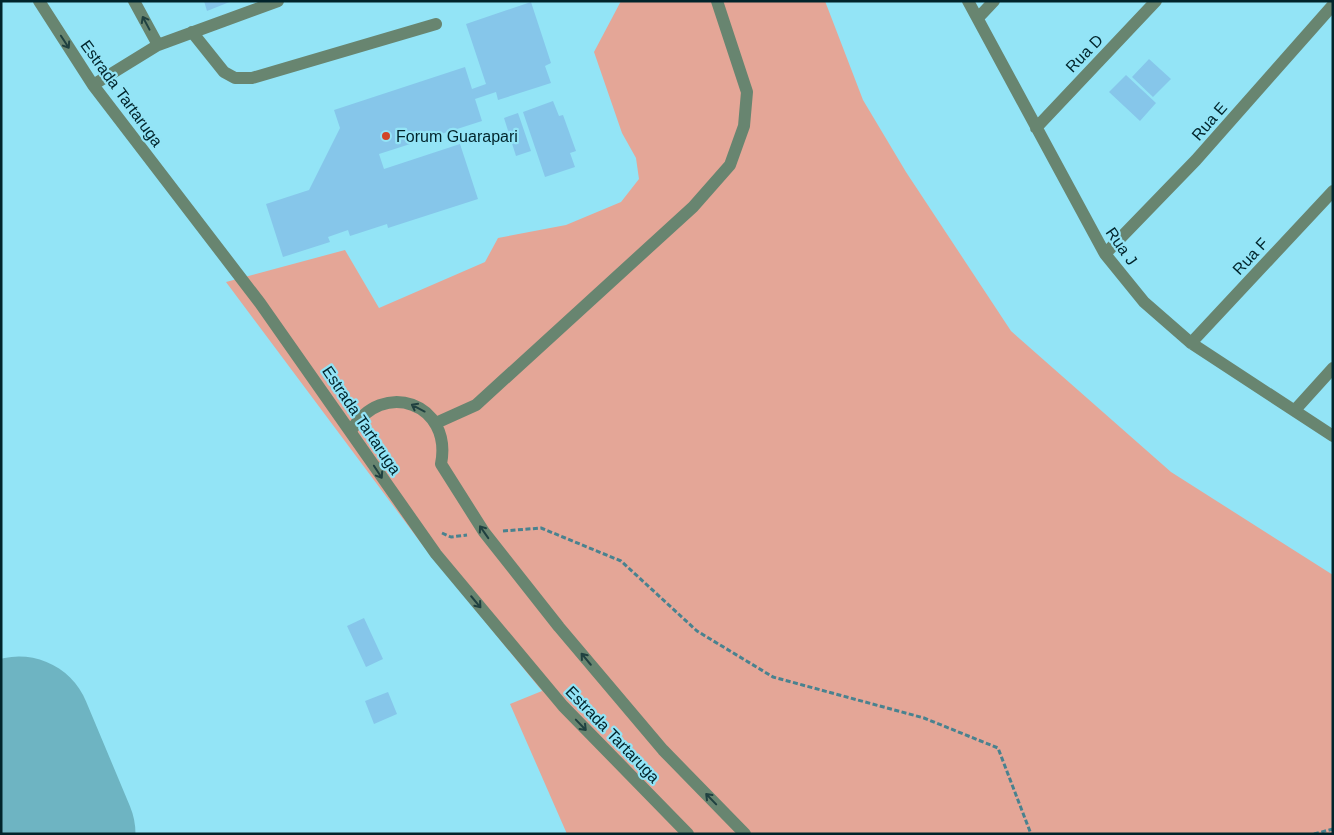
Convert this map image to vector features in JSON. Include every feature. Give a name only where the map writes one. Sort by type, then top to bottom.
[{"type":"street","name":"Estrada Tartaruga","points":[[39,1],[93,85],[260,303],[351,431],[408,516],[563,706],[688,834]]},
{"type":"street","points":[[134,1],[158,45]]},
{"type":"street","points":[[93,85],[158,45],[278,1]]},
{"type":"street","points":[[351,431],[367,411],[392,401],[417,406],[428,413],[436,423],[476,405],[693,207],[730,165],[744,126],[747,92],[717,1]]},
{"type":"street","name":"Rua J","points":[[968,1],[1105,254],[1144,302],[1191,343],[1333,436]]},
{"type":"street","points":[[978,18],[994,1]]},
{"type":"street","name":"Rua D","points":[[1036,128],[1156,1]]},
{"type":"street","name":"Rua E","points":[[1105,254],[1196,160],[1333,5]]},
{"type":"street","points":[[192,32],[224,72],[235,78],[252,78],[436,24]]},
{"type":"street","name":"Rua F","points":[[1191,343],[1333,191]]},
{"type":"street","points":[[1295,410],[1333,368]]},
{"type":"street","name":"Estrada Tartaruga","points":[[436,423],[443,443],[441,464],[484,532],[559,627],[635,718],[744,834]]},
{"type":"path","points":[[434,529],[451,537],[484,532],[541,528],[621,561],[697,631],[773,677],[924,718],[998,748],[1031,834]]},
{"type":"path","points":[[1314,834],[1333,829]]},
{"type":"shaded area","points":[[621,1],[825,1],[863,100],[906,172],[1011,331],[1171,472],[1333,575],[1333,834],[567,834],[510,704],[542,691],[424,547],[226,282],[345,250],[379,308],[485,262],[498,238],[566,225],[621,202],[639,179],[636,158],[622,133],[594,52]]},
{"type":"building","points":[[204,1],[232,1],[207,11]]},
{"type":"building","name":"Forum Guarapari","points":[[531,2],[551,63],[545,66],[551,83],[498,100],[496,92],[475,99],[482,121],[379,154],[384,169],[460,144],[478,199],[388,228],[387,224],[350,236],[348,230],[328,237],[330,242],[283,257],[266,204],[309,190],[340,128],[334,110],[465,67],[472,89],[486,84],[466,24]]},
{"type":"building","points":[[1149,59],[1171,79],[1153,97],[1132,77]]},
{"type":"building","points":[[1126,75],[1156,103],[1140,121],[1109,92]]},
{"type":"building","points":[[553,101],[559,116],[563,115],[576,151],[570,153],[575,167],[545,177],[523,112]]},
{"type":"building","points":[[518,113],[531,151],[516,156],[504,118]]},
{"type":"building","points":[[364,618],[383,659],[366,667],[347,626]]},
{"type":"building","points":[[388,692],[397,714],[374,724],[365,701]]},
{"type":"runway","points":[[19,729],[63,834]]},
{"type":"place","name":"Forum Guarapari","points":[[386,136]]}]
